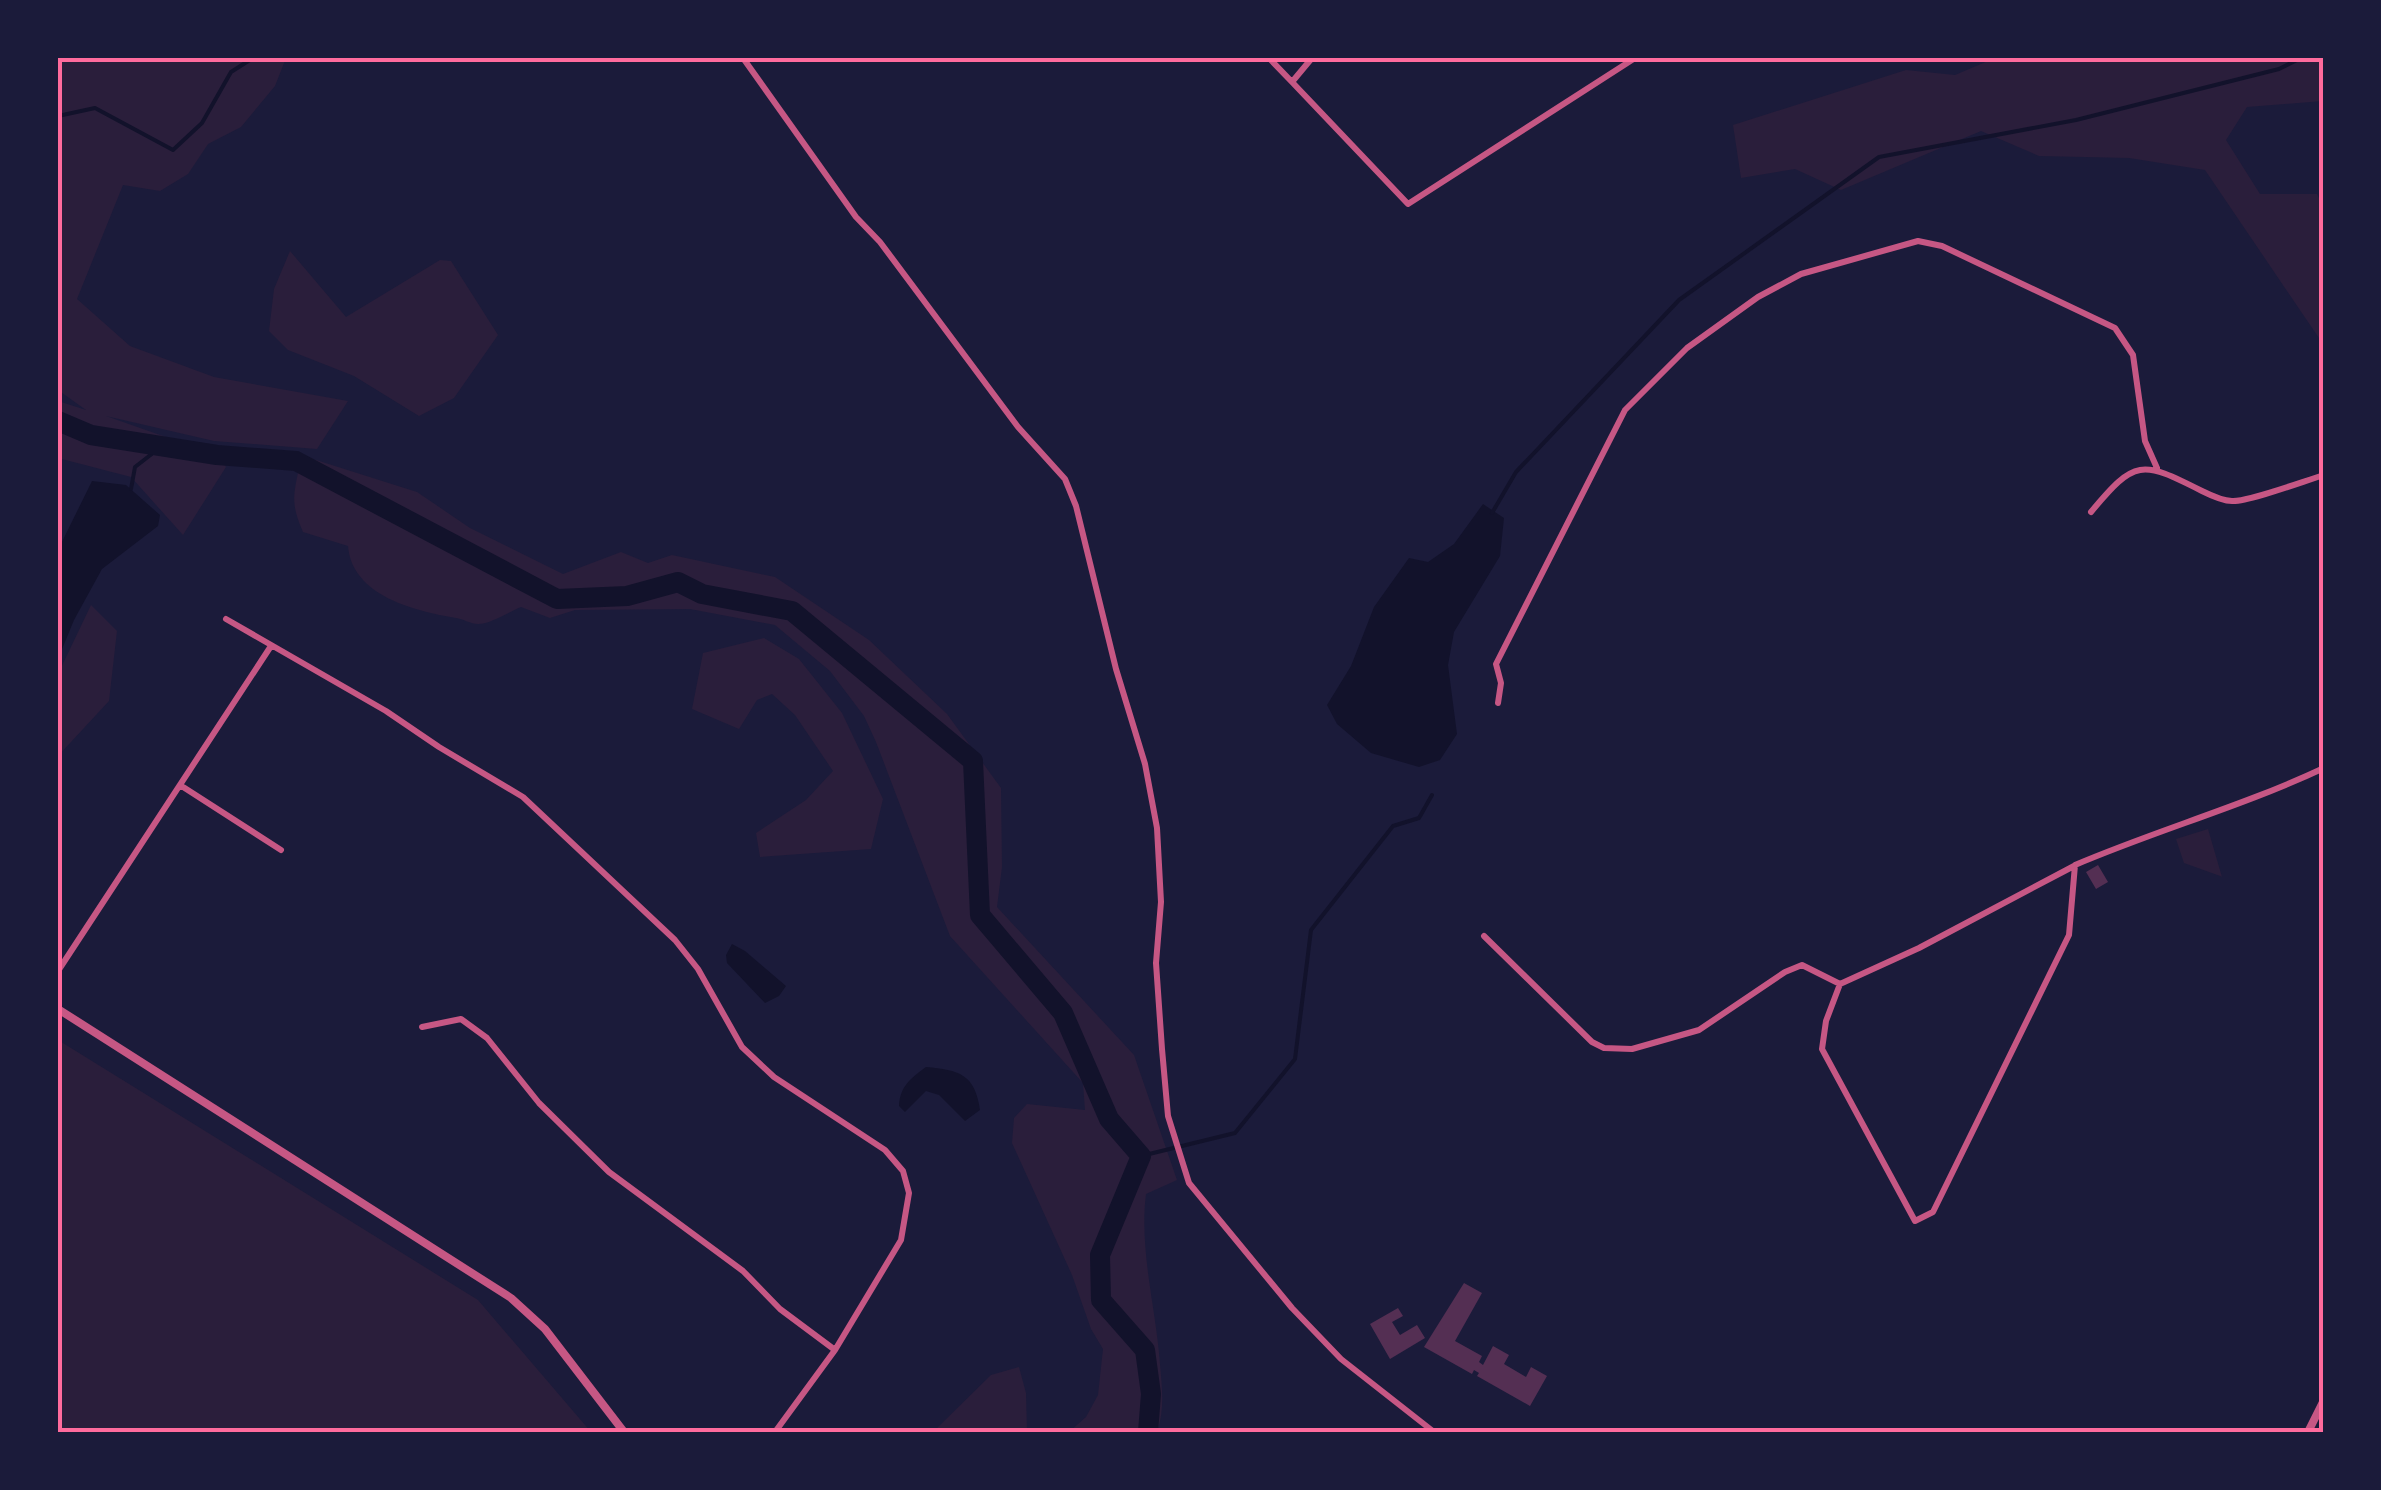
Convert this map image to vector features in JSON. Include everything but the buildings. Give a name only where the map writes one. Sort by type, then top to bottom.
[{"type":"street","points":[[743,58],[856,217],[880,242],[1018,427],[1064,479],[1076,506],[1116,668],[1146,764],[1157,828],[1161,902],[1156,963],[1168,1116],[1189,1183],[1292,1308],[1340,1359],[1434,1432]]},
{"type":"street","points":[[1269,58],[1408,204],[1635,58]]},
{"type":"street","points":[[1292,82],[1312,58]]},
{"type":"street","points":[[1498,703],[1502,683],[1496,664],[1625,410],[1687,348],[1758,297],[1801,274],[1918,241],[1942,246],[2115,328],[2133,354],[2145,441],[2157,468]]},
{"type":"street","points":[[2091,512],[2119,478],[2141,468],[2157,468],[2232,502],[2324,475]]},
{"type":"street","points":[[226,619],[386,710],[439,748],[522,798],[675,940],[698,969],[742,1048],[774,1077],[885,1150],[904,1170],[909,1193],[901,1240],[835,1350],[775,1432]]},
{"type":"street","points":[[58,972],[271,646]]},
{"type":"street","points":[[2075,866],[2070,935],[1933,1212],[1915,1221],[1822,1049],[1826,1021],[1840,984],[1919,948],[2075,866],[2143,836],[2254,800],[2324,768]]},
{"type":"street","points":[[180,785],[281,850]]},
{"type":"street","points":[[1484,936],[1592,1042],[1604,1048],[1632,1049],[1699,1030],[1785,972],[1802,966],[1840,984]]},
{"type":"street","points":[[58,1009],[512,1298],[545,1329],[624,1432]]},
{"type":"street","points":[[422,1027],[460,1019],[487,1038],[540,1104],[609,1172],[742,1272],[780,1309],[835,1350]]},
{"type":"street","points":[[2308,1432],[2324,1400]]},
{"type":"shaded area","points":[[58,58],[286,58],[275,86],[241,127],[208,144],[188,174],[160,191],[123,185],[77,299],[130,346],[214,377],[348,401],[317,449],[214,441],[106,416],[217,455],[226,467],[183,535],[131,477],[58,458],[58,401],[86,410],[58,390]]},
{"type":"shaded area","points":[[1995,58],[2323,58],[2323,101],[2247,107],[2226,140],[2260,194],[2317,194],[2323,206],[2323,344],[2205,170],[2129,158],[2039,156],[1981,131],[1841,190],[1795,169],[1741,178],[1733,125],[1906,70],[1955,75]]},
{"type":"shaded area","points":[[290,251],[346,317],[440,260],[451,261],[498,335],[454,398],[419,416],[354,376],[288,350],[269,331],[274,289]]},
{"type":"shaded area","points":[[316,460],[417,492],[470,528],[563,574],[621,552],[648,563],[672,555],[775,577],[869,640],[947,714],[1001,788],[1002,867],[997,907],[1134,1055],[1177,1180],[1146,1194],[1144,1215],[1162,1390],[1157,1432],[1069,1432],[1086,1417],[1098,1395],[1103,1349],[1012,1143],[1014,1118],[1027,1104],[1085,1110],[1083,1083],[950,936],[876,742],[864,716],[830,671],[775,625],[690,609],[575,610],[550,618],[521,607],[478,624],[405,605],[373,589],[361,577],[348,546],[303,532],[295,507],[295,486],[299,468]]},
{"type":"shaded area","points":[[92,481],[126,485],[160,515],[158,526],[102,569],[58,659],[58,550]]},
{"type":"shaded area","points":[[1483,504],[1504,518],[1500,556],[1454,632],[1448,665],[1457,734],[1440,760],[1419,767],[1371,753],[1337,724],[1327,705],[1351,666],[1374,607],[1409,558],[1428,562],[1454,544]]},
{"type":"shaded area","points":[[91,605],[117,631],[109,701],[58,756],[58,674]]},
{"type":"shaded area","points":[[764,638],[799,659],[842,713],[883,799],[871,849],[760,857],[756,833],[806,800],[833,771],[795,715],[772,694],[757,700],[739,729],[692,709],[703,653]]},
{"type":"shaded area","points":[[2208,829],[2222,877],[2184,863],[2176,839]]},
{"type":"shaded area","points":[[732,944],[786,986],[779,996],[765,1003],[727,963],[726,955]]},
{"type":"shaded area","points":[[58,1040],[478,1300],[591,1432],[58,1432]]},
{"type":"shaded area","points":[[926,1067],[964,1076],[974,1089],[980,1110],[965,1121],[939,1095],[926,1091],[905,1112],[899,1106],[904,1088]]},
{"type":"shaded area","points":[[1019,1367],[1026,1393],[1027,1432],[933,1432],[991,1375]]},
{"type":"waterway","points":[[58,116],[95,108],[173,150],[202,123],[231,72],[253,58]]},
{"type":"waterway","points":[[1492,513],[1516,472],[1679,300],[1879,157],[2076,120],[2279,69],[2301,58]]},
{"type":"waterway","points":[[58,421],[91,435],[217,455],[296,461],[557,599],[627,596],[678,582],[702,594],[792,611],[973,761],[980,915],[1063,1013],[1109,1119],[1141,1156],[1100,1255],[1101,1300],[1145,1350],[1151,1394],[1148,1432]]},
{"type":"waterway","points":[[131,489],[135,467],[162,446]]},
{"type":"waterway","points":[[1141,1156],[1235,1133],[1295,1059],[1311,930],[1393,826],[1419,818],[1432,795]]}]
